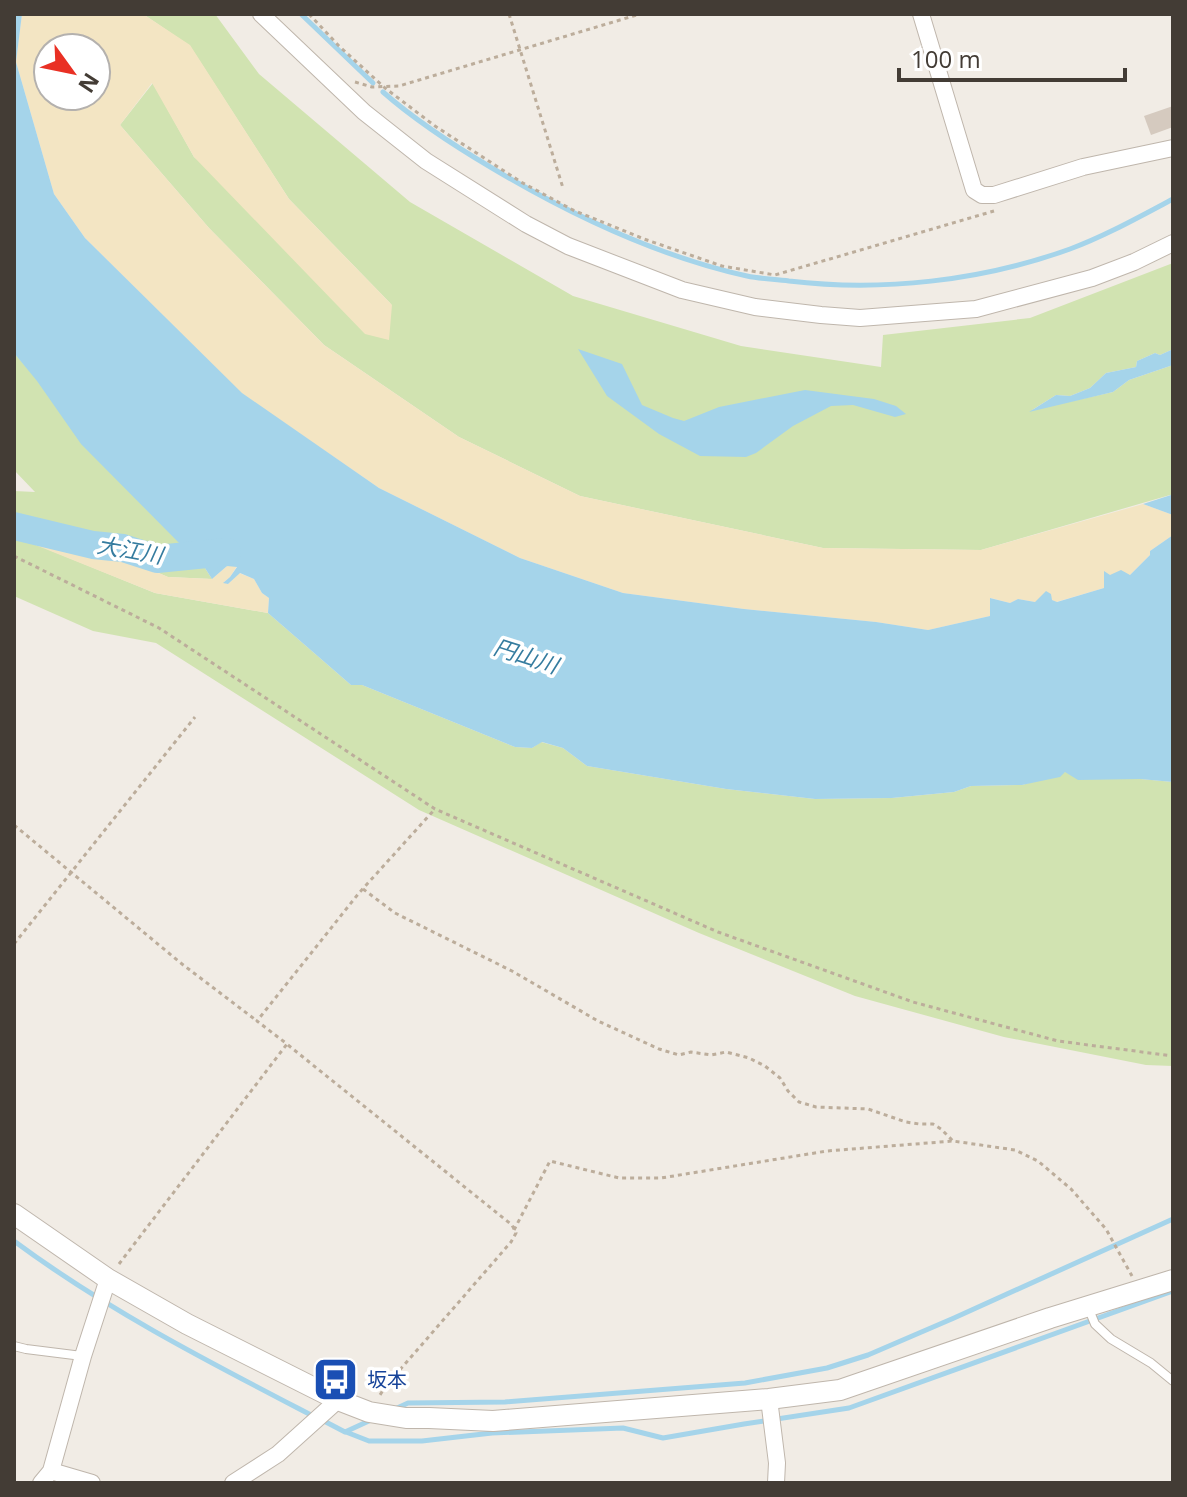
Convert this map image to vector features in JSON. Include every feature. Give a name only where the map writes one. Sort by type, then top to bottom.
[{"type":"street","points":[[261,14],[364,112],[438,169],[526,224],[568,246],[682,290],[755,307],[860,318],[976,309],[1092,278],[1173,243]]},
{"type":"street","points":[[921,14],[974,190],[982,195],[994,195],[1083,167],[1173,148]]},
{"type":"street","points":[[14,1214],[108,1279],[187,1324],[338,1400],[369,1412],[406,1418],[493,1421],[769,1399],[840,1390],[1173,1280]]},
{"type":"street","points":[[92,1483],[46,1477],[108,1279]]},
{"type":"street","points":[[769,1399],[777,1463],[776,1483]]},
{"type":"street","points":[[233,1483],[278,1454],[338,1400]]},
{"type":"lane","points":[[1088,1306],[1095,1324],[1111,1339],[1151,1363],[1173,1381]]},
{"type":"lane","points":[[14,1346],[83,1356]]},
{"type":"path","points":[[309,14],[385,88],[435,126],[521,182],[573,210],[722,266],[775,275],[994,211],[994,195]]},
{"type":"path","points":[[509,14],[563,188]]},
{"type":"path","points":[[385,88],[640,14]]},
{"type":"path","points":[[14,556],[159,628],[435,809],[718,932],[913,1002],[1058,1041],[1173,1056]]},
{"type":"path","points":[[14,944],[195,717]]},
{"type":"path","points":[[257,1021],[363,889],[435,809]]},
{"type":"path","points":[[14,825],[182,964],[512,1225],[516,1233],[511,1242],[385,1387],[369,1412]]},
{"type":"path","points":[[363,889],[395,913],[512,971],[598,1021],[659,1049],[679,1055],[726,1052],[749,1058],[780,1078],[799,1102],[816,1107],[868,1109],[906,1122],[933,1124],[953,1141]]},
{"type":"path","points":[[108,1279],[287,1044]]},
{"type":"path","points":[[514,1230],[550,1161],[619,1178],[661,1178],[827,1151],[953,1141],[1015,1150],[1038,1161],[1071,1189],[1106,1229],[1139,1290]]},
{"type":"green space","points":[[143,14],[215,14],[259,74],[410,202],[573,296],[741,346],[881,367],[883,335],[1030,318],[1173,263],[1171,350],[1137,361],[1136,367],[1106,373],[1090,388],[1070,396],[1056,395],[1032,410],[1113,392],[1129,380],[1173,365],[1173,496],[981,550],[823,548],[580,496],[459,437],[324,345],[209,228],[120,125],[153,83],[194,157],[392,305],[289,199],[190,46]]},
{"type":"green space","points":[[14,353],[187,551],[203,565],[212,579],[168,577],[135,563],[42,547],[155,593],[268,613],[351,685],[362,685],[515,747],[532,748],[541,742],[563,748],[587,766],[726,789],[815,799],[892,798],[954,792],[971,786],[1022,785],[1065,772],[1173,782],[1173,1066],[1146,1065],[1004,1037],[855,996],[699,933],[419,810],[156,643],[93,631],[14,596],[14,539],[30,543],[14,533],[14,491],[35,492],[14,470]]},
{"type":"sand","points":[[22,14],[143,14],[190,45],[289,199],[392,305],[389,340],[365,334],[194,157],[152,83],[120,125],[209,228],[324,345],[459,437],[580,496],[823,548],[981,550],[1143,504],[1173,515],[1173,535],[1150,551],[1150,555],[1130,575],[1104,588],[1056,602],[1018,599],[1010,603],[991,598],[990,616],[928,630],[623,593],[520,558],[379,488],[241,393],[85,238],[54,194],[16,62]]},
{"type":"sand","points":[[33,544],[68,553],[135,563],[168,577],[212,579],[227,566],[237,566],[224,582],[228,584],[239,573],[254,579],[269,598],[268,613],[155,593]]},
{"type":"water","name":"円山川","points":[[14,14],[22,14],[16,62],[54,194],[85,238],[242,393],[379,488],[520,558],[623,593],[928,630],[990,616],[990,598],[1010,603],[1018,599],[1035,602],[1046,591],[1057,602],[1104,588],[1104,571],[1110,575],[1121,570],[1130,575],[1150,555],[1150,551],[1173,535],[1173,782],[1078,780],[1065,772],[1060,777],[1022,785],[971,786],[954,792],[892,798],[815,799],[726,789],[587,766],[563,748],[542,742],[532,748],[515,747],[362,685],[351,685],[268,613],[269,598],[254,579],[240,573],[228,584],[223,583],[237,567],[227,566],[212,579],[203,565],[81,444],[14,353]]},
{"type":"water","points":[[1171,344],[1173,365],[1129,380],[1113,392],[1029,412],[1056,395],[1070,396],[1090,388],[1106,373],[1136,367],[1137,361],[1171,350]]},
{"type":"water","points":[[578,349],[622,364],[642,405],[684,421],[719,407],[805,390],[874,399],[896,406],[906,414],[895,417],[853,405],[831,406],[793,426],[746,457],[700,456],[659,434],[607,396]]},
{"type":"water","points":[[1171,495],[1173,515],[1143,504]]},
{"type":"building","points":[[1173,106],[1173,127],[1151,135],[1144,116]]},
{"type":"waterway","points":[[301,14],[373,83]]},
{"type":"waterway","points":[[383,92],[463,150],[583,218],[680,257],[758,278],[860,285],[966,276],[1070,249],[1173,199]]},
{"type":"waterway","name":"大江川","points":[[14,526],[93,545],[123,548],[157,559],[227,552]]},
{"type":"waterway","points":[[395,1409],[408,1403],[505,1402],[745,1383],[827,1368],[868,1355],[954,1318],[1173,1219]]},
{"type":"waterway","points":[[14,1241],[123,1313],[313,1416]]},
{"type":"waterway","points":[[346,1432],[369,1441],[422,1441],[492,1433],[623,1428],[663,1438],[849,1408],[1173,1291]]},
{"type":"waterway","points":[[322,1420],[345,1432],[371,1420]]},
{"type":"place","name":"坂本","points":[[336,1380]]}]
